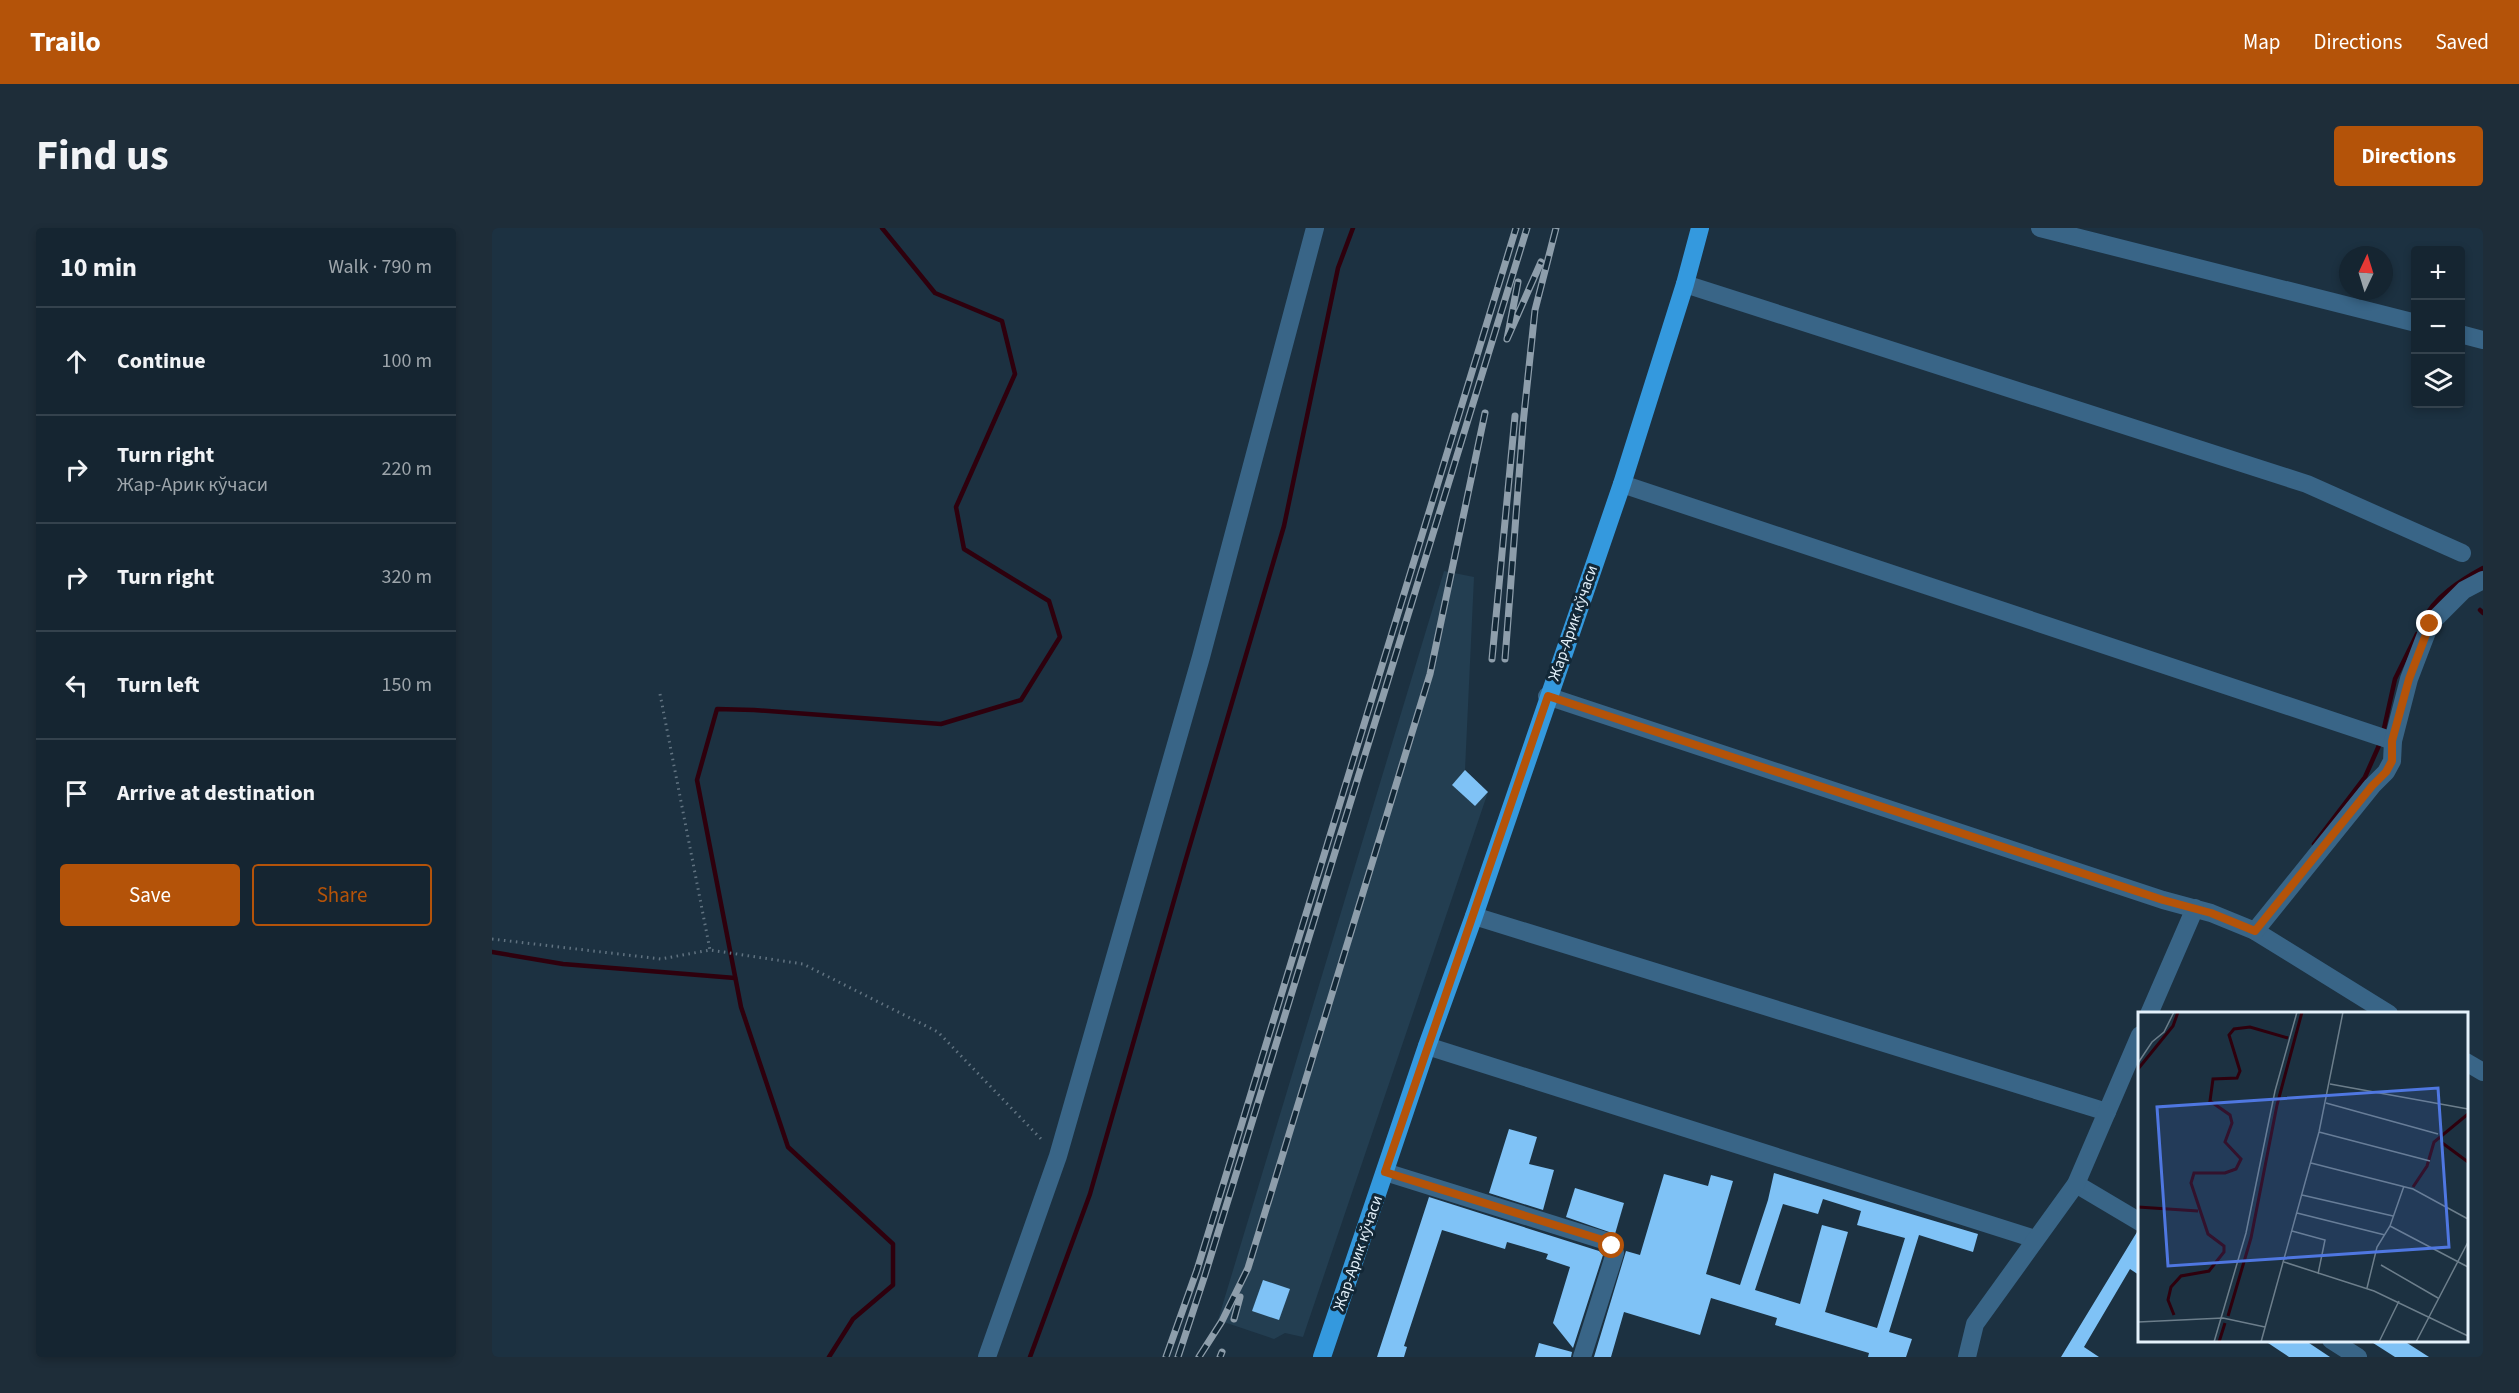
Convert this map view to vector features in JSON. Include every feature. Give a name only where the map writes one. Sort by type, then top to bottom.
[{"type":"main road","name":"Жар-Арик кўчаси","points":[[1323,1357],[1427,1046],[1622,484],[1685,284],[1700,228]]},
{"type":"street","points":[[987,1357],[1058,1156],[1201,657],[1315,228]]},
{"type":"street","points":[[2040,228],[2411,321]]},
{"type":"street","points":[[1685,284],[2307,484],[2462,553]]},
{"type":"street","points":[[2465,335],[2483,339]]},
{"type":"street","points":[[1622,484],[2392,741]]},
{"type":"street","points":[[2255,931],[2372,786],[2386,772],[2392,761],[2392,741],[2409,679],[2430,624],[2464,590],[2483,580]]},
{"type":"street","points":[[1548,696],[1897,813],[2163,900],[2195,908],[2255,931],[2386,1012]]},
{"type":"street","points":[[2150,1012],[2195,908]]},
{"type":"street","points":[[1474,916],[2107,1112]]},
{"type":"street","points":[[1967,1357],[1975,1324],[2076,1184],[2138,1037]]},
{"type":"street","points":[[1427,1046],[2035,1239]]},
{"type":"street","points":[[2468,1063],[2483,1072]]},
{"type":"street","points":[[1385,1172],[1606,1241],[1612,1246],[1615,1253],[1582,1357]]},
{"type":"street","points":[[2076,1184],[2138,1221]]},
{"type":"street","points":[[2333,1342],[2358,1357]]},
{"type":"path","points":[[660,694],[710,950]]},
{"type":"path","points":[[492,939],[661,959],[710,950],[803,964],[938,1032],[1058,1156]]},
{"type":"shaded area","points":[[1444,571],[1474,577],[1465,770],[1488,792],[1303,1337],[1285,1333],[1274,1339],[1218,1320]]},
{"type":"building","points":[[1465,770],[1488,792],[1475,806],[1452,785]]},
{"type":"building","points":[[1509,1129],[1537,1137],[1529,1164],[1554,1170],[1543,1210],[1489,1193]]},
{"type":"building","points":[[1774,1173],[1978,1234],[1973,1252],[1919,1235],[1889,1332],[1912,1339],[1906,1357],[1868,1357],[1869,1353],[1775,1325],[1777,1318],[1711,1298],[1700,1335],[1624,1312],[1611,1357],[1594,1357],[1626,1251],[1640,1255],[1664,1174],[1708,1186],[1711,1175],[1733,1181],[1706,1274],[1740,1285],[1768,1200]],"holes":[[[1823,1199],[1861,1211],[1857,1225],[1905,1238],[1877,1328],[1825,1312],[1848,1232],[1822,1225],[1800,1304],[1755,1290],[1783,1204],[1818,1214]]]},
{"type":"building","points":[[1575,1188],[1624,1203],[1615,1234],[1566,1217]]},
{"type":"building","points":[[1429,1197],[1599,1251],[1603,1255],[1573,1348],[1553,1323],[1570,1267],[1546,1259],[1548,1254],[1507,1242],[1505,1249],[1442,1230],[1404,1346],[1407,1347],[1404,1357],[1377,1357]]},
{"type":"building","points":[[2138,1232],[2138,1274],[2130,1269],[2084,1347],[2099,1357],[2061,1357]]},
{"type":"building","points":[[1263,1280],[1290,1289],[1279,1320],[1252,1311]]},
{"type":"building","points":[[2266,1342],[2308,1342],[2330,1357],[2289,1357]]},
{"type":"building","points":[[2372,1342],[2406,1342],[2429,1357],[2395,1357]]},
{"type":"building","points":[[1539,1343],[1572,1352],[1571,1357],[1535,1357]]},
{"type":"waterway","points":[[829,1357],[853,1319],[893,1285],[893,1244],[788,1147],[741,1007],[697,780],[717,709],[941,724],[1021,700],[1060,637],[1049,601],[964,549],[956,507],[1015,374],[1002,321],[935,293],[882,228]]},
{"type":"waterway","points":[[1030,1357],[1090,1194],[1284,526],[1338,268],[1353,228]]},
{"type":"waterway","points":[[2423,621],[2441,597],[2483,568]]},
{"type":"waterway","points":[[2480,610],[2483,613]]},
{"type":"waterway","points":[[2383,733],[2395,679],[2417,634]]},
{"type":"waterway","points":[[2314,844],[2365,777],[2381,741]]},
{"type":"waterway","points":[[492,952],[563,964],[735,978]]},
{"type":"railway","points":[[1166,1357],[1197,1270],[1516,228]]},
{"type":"railway","points":[[1178,1357],[1527,228]]},
{"type":"railway","points":[[1505,659],[1523,424],[1535,310],[1556,228]]},
{"type":"railway","points":[[1518,282],[1507,339],[1541,262]]},
{"type":"railway","points":[[1199,1357],[1222,1321],[1248,1268],[1430,674],[1485,413]]},
{"type":"railway","points":[[1492,659],[1515,416]]},
{"type":"railway","points":[[1234,1319],[1240,1297]]},
{"type":"railway","points":[[1220,1357],[1222,1352]]},
{"type":"route","points":[[1612,1246],[1606,1241],[1385,1172],[1548,696],[1875,806],[2163,900],[2211,913],[2255,931],[2372,786],[2386,772],[2392,761],[2392,741],[2409,679],[2430,624]]}]
